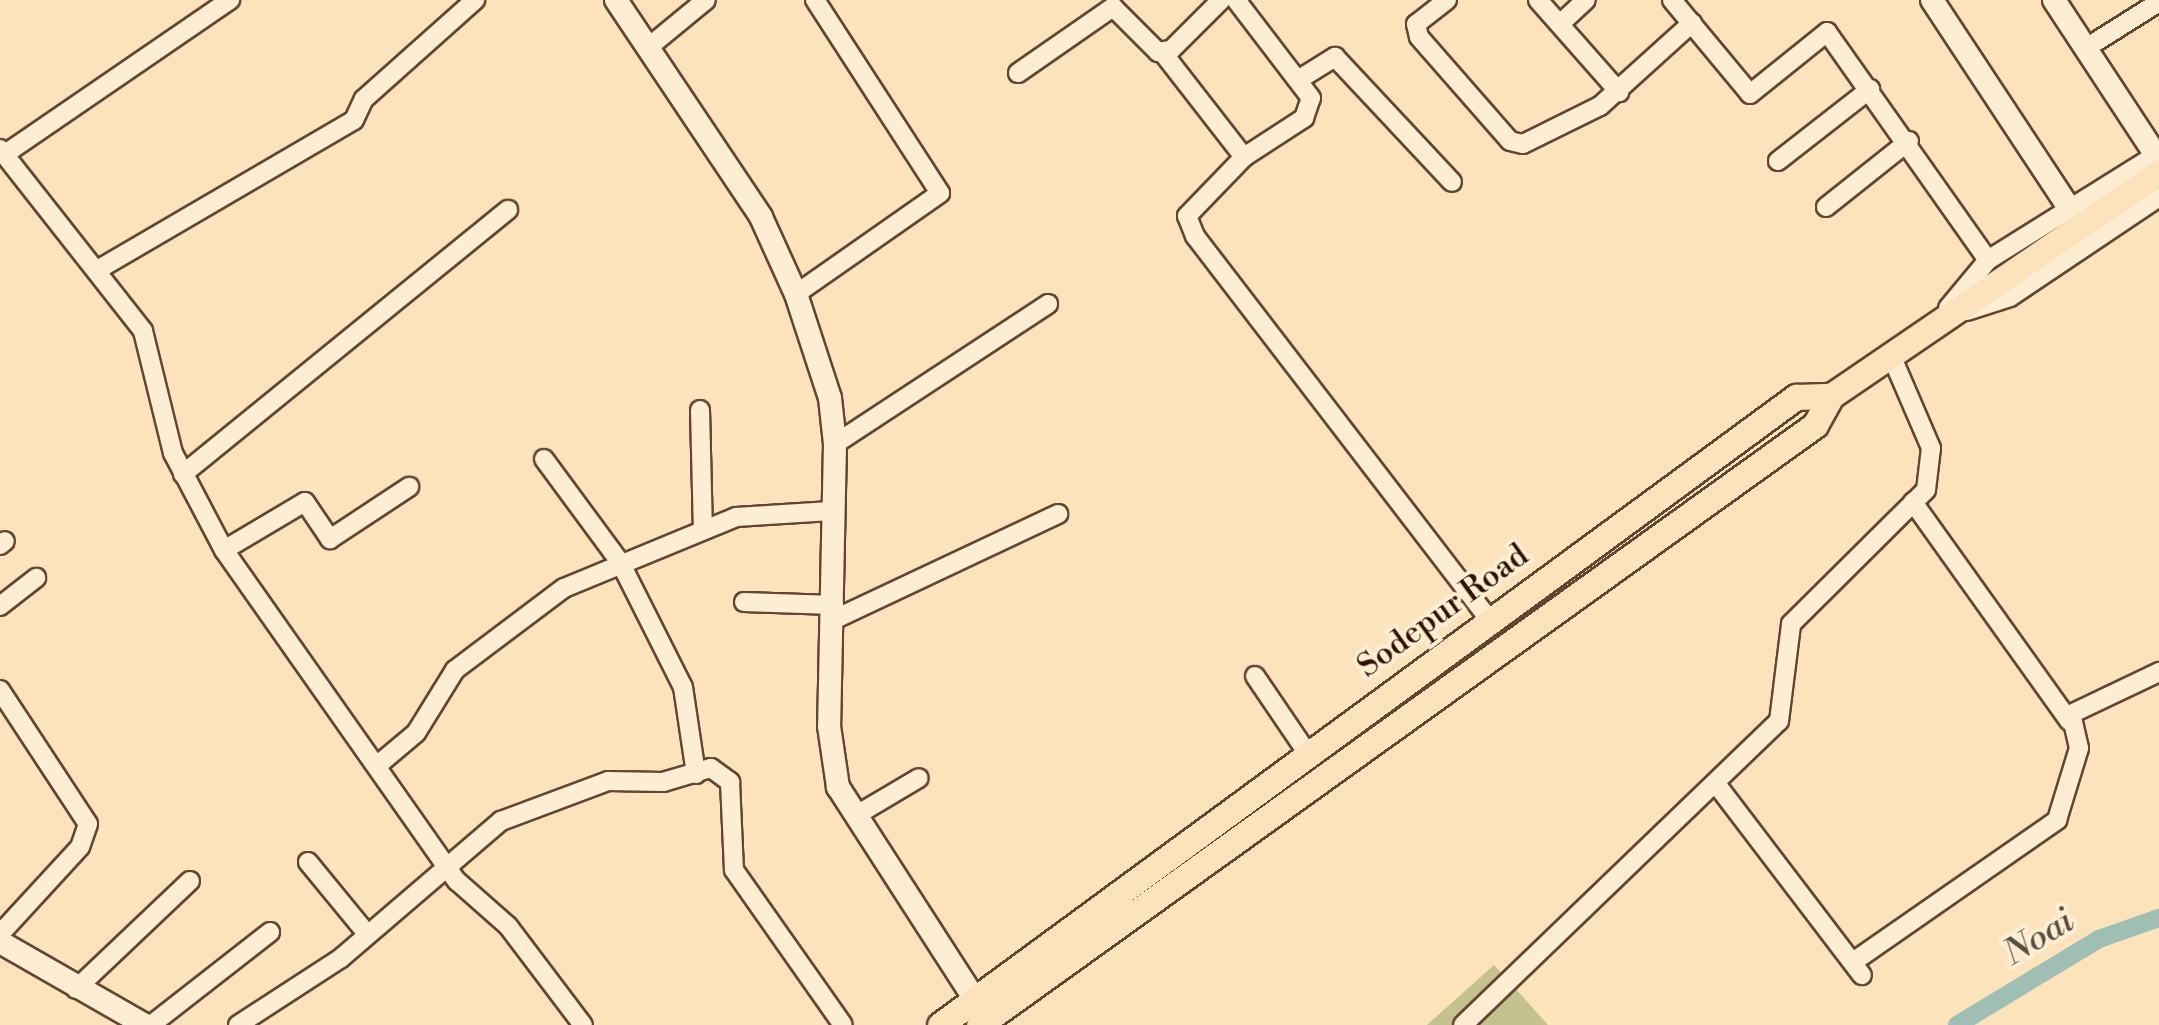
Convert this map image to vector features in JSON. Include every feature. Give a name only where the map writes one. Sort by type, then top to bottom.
[{"type":"main road","name":"Sodepur Road","points":[[940,1025],[981,1015],[1306,750],[1796,396],[1831,396],[1938,320],[1994,270],[2158,160]]},
{"type":"main road","points":[[981,1015],[1815,425],[1831,396]]},
{"type":"street","points":[[230,0],[2,152],[99,268],[150,347],[183,474],[224,550],[451,866],[583,1025]]},
{"type":"street","points":[[99,268],[345,126],[475,0]]},
{"type":"street","points":[[616,0],[650,46],[760,218],[796,294],[830,398],[834,444],[829,726],[838,787],[981,1015]]},
{"type":"street","points":[[650,46],[706,0]]},
{"type":"street","points":[[796,294],[940,193],[814,0]]},
{"type":"street","points":[[1164,52],[1221,0]]},
{"type":"street","points":[[1236,0],[1298,80],[1311,109],[1244,157],[1187,216],[1195,236],[1488,618]]},
{"type":"street","points":[[1447,0],[1416,24],[1418,37],[1510,141],[1540,140],[1619,92],[1692,23]]},
{"type":"street","points":[[1538,0],[1619,92]]},
{"type":"street","points":[[1560,24],[1586,0]]},
{"type":"street","points":[[1672,0],[1750,94],[1824,31],[1909,141],[1994,270],[2070,209],[2158,160],[2054,0]]},
{"type":"street","points":[[1932,0],[2070,209]]},
{"type":"street","points":[[2086,48],[2159,2]]},
{"type":"street","points":[[1018,73],[1112,7],[1164,52],[1244,157]]},
{"type":"street","points":[[1298,80],[1335,57],[1452,182]]},
{"type":"street","points":[[1778,160],[1870,89]]},
{"type":"street","points":[[1826,207],[1909,141]]},
{"type":"street","points":[[1938,320],[2010,297],[2159,197]]},
{"type":"street","points":[[183,474],[508,210]]},
{"type":"street","points":[[834,444],[1048,304]]},
{"type":"street","points":[[1463,1025],[1717,786],[1778,721],[1791,624],[1810,596],[1913,502],[1934,471],[1931,448],[1890,354]]},
{"type":"street","points":[[700,410],[702,530]]},
{"type":"street","points":[[544,459],[620,562],[683,687],[696,774]]},
{"type":"street","points":[[224,550],[305,502],[330,539],[409,487]]},
{"type":"street","points":[[1717,786],[1857,969],[2057,820],[2078,748],[2069,721],[1913,502]]},
{"type":"street","points":[[379,764],[496,635],[620,562],[702,530],[786,508],[831,511]]},
{"type":"street","points":[[744,602],[833,613],[1058,514]]},
{"type":"street","points":[[0,606],[36,578]]},
{"type":"street","points":[[2069,721],[2079,708],[2159,672]]},
{"type":"street","points":[[1255,676],[1306,750]]},
{"type":"street","points":[[0,690],[88,824],[80,847],[0,934]]},
{"type":"street","points":[[238,1025],[368,935],[502,821],[569,794],[696,774],[711,768],[730,782],[734,870],[843,1025]]},
{"type":"street","points":[[855,816],[919,778]]},
{"type":"street","points":[[308,862],[368,935]]},
{"type":"street","points":[[76,989],[190,882]]},
{"type":"street","points":[[0,942],[76,989],[148,1025],[270,932]]},
{"type":"shaded area","points":[[1494,965],[1548,1025],[1427,1025]]},
{"type":"waterway","name":"Noai","points":[[1957,1025],[2099,939],[2159,918]]}]
